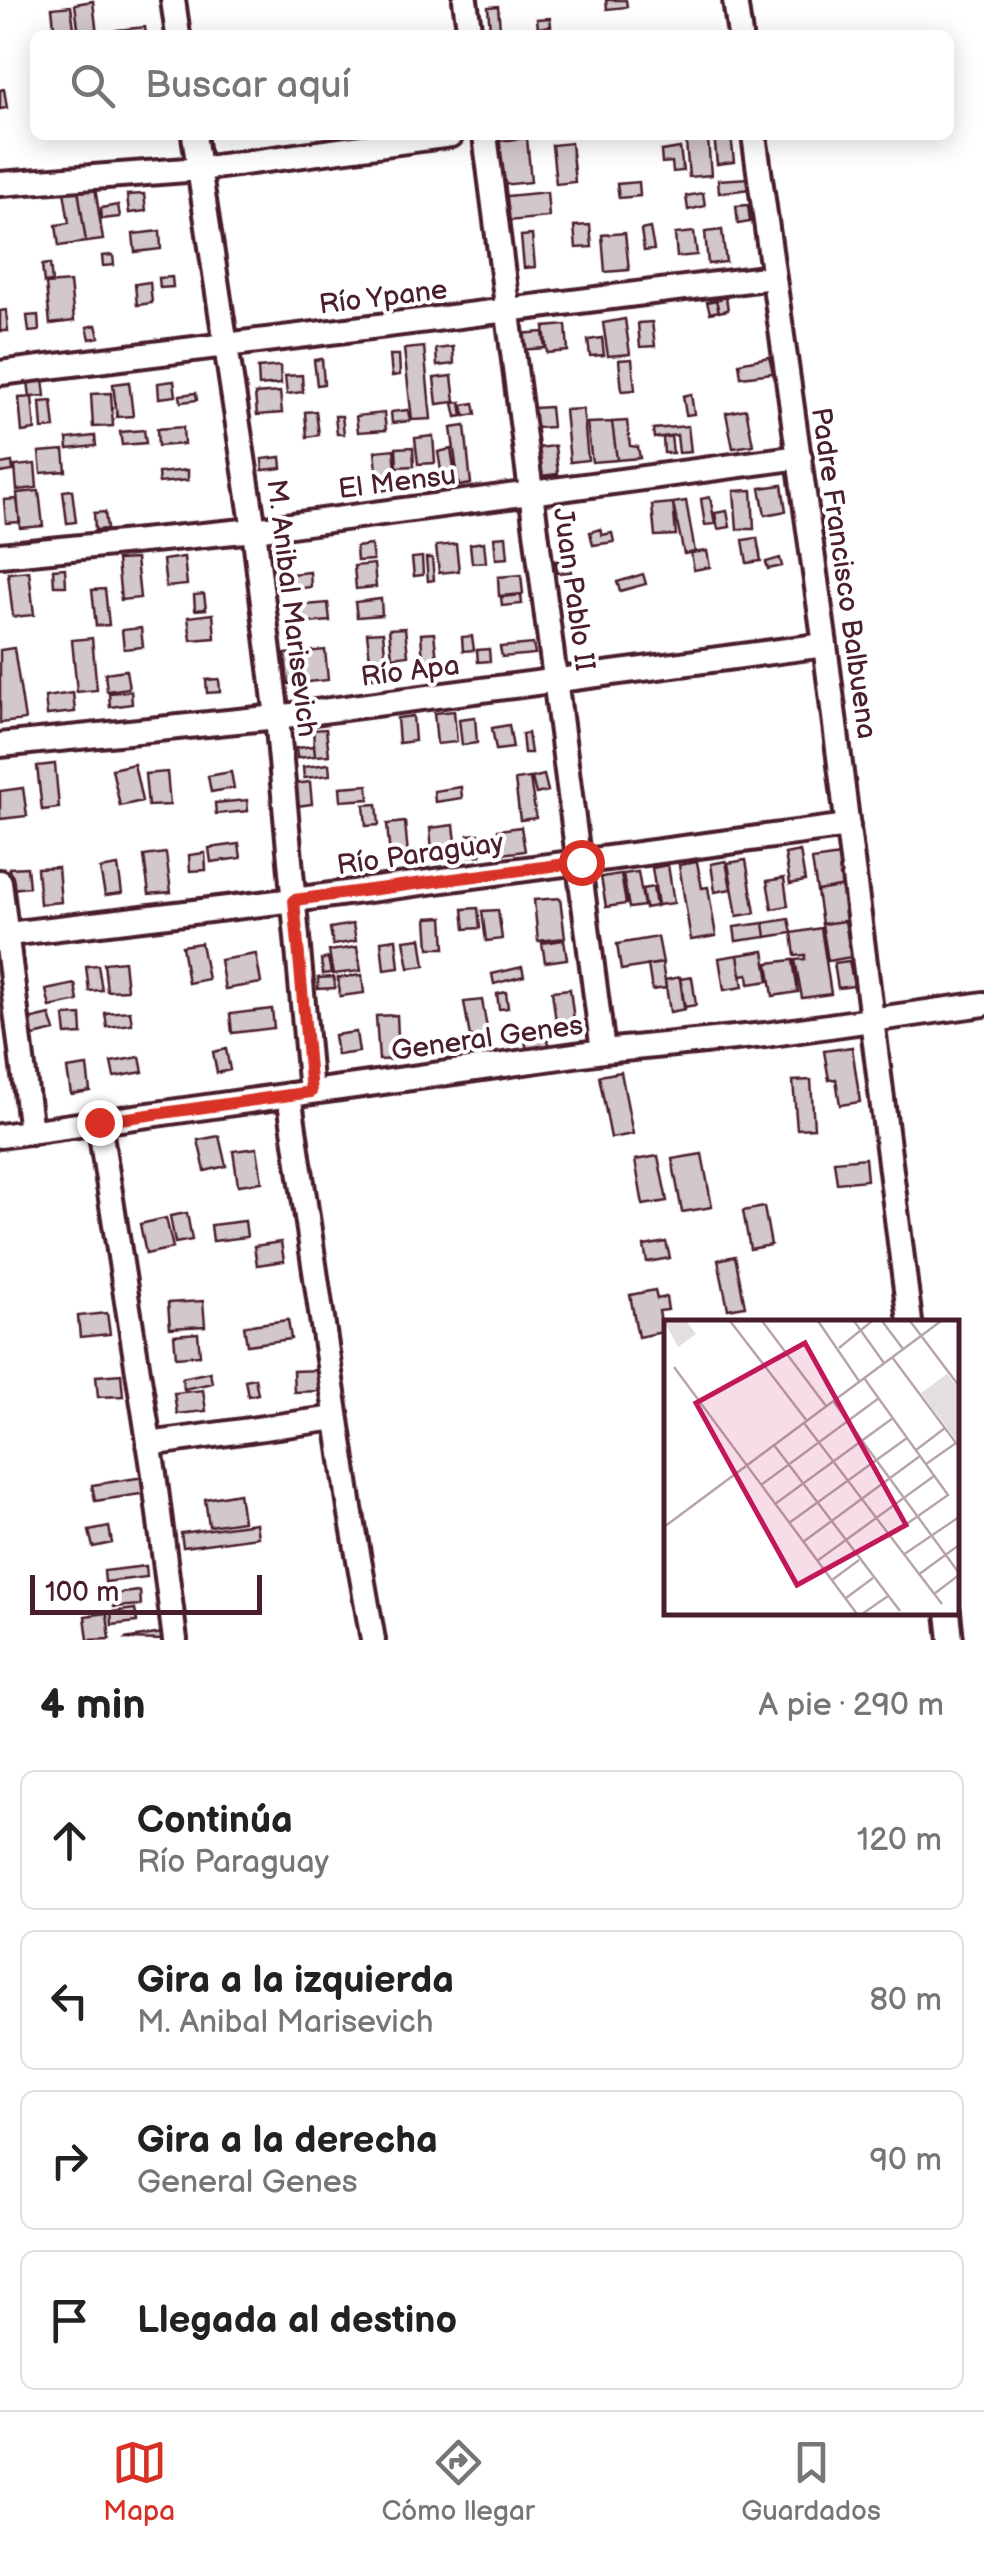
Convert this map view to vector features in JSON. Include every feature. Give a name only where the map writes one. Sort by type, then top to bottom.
[{"type":"street","points":[[173,0],[177,30]]},
{"type":"street","points":[[465,0],[469,30]]},
{"type":"street","points":[[735,0],[739,30]]},
{"type":"street","name":"M. Anibal Marisevich","points":[[195,140],[278,717],[294,900],[300,1093],[336,1418],[373,1640]]},
{"type":"street","points":[[0,184],[200,169],[415,140]]},
{"type":"street","name":"Juan Pablo II","points":[[486,140],[603,1051]]},
{"type":"street","name":"Padre Francisco Balbuena","points":[[755,140],[826,645],[910,1320]]},
{"type":"street","name":"Río Ypane","points":[[0,373],[774,277]]},
{"type":"street","name":"El Mensu","points":[[0,555],[254,530],[800,457]]},
{"type":"street","name":"Río Apa","points":[[0,745],[278,717],[826,645]]},
{"type":"street","name":"Río Paraguay","points":[[3,934],[294,900],[848,826]]},
{"type":"street","points":[[0,882],[3,934],[31,1132]]},
{"type":"street","name":"General Genes","points":[[0,1136],[603,1051],[765,1036],[984,1004]]},
{"type":"street","points":[[99,1122],[175,1640]]},
{"type":"street","points":[[149,1444],[336,1418]]},
{"type":"street","points":[[948,1615],[952,1640]]},
{"type":"building","points":[[606,0],[626,0],[627,7],[607,9]]},
{"type":"building","points":[[93,1],[96,30],[78,30],[75,4]]},
{"type":"building","points":[[71,6],[74,30],[54,30],[52,8]]},
{"type":"building","points":[[498,6],[500,28],[490,29],[488,7]]},
{"type":"building","points":[[550,18],[551,26],[538,28],[537,19]]},
{"type":"building","points":[[4,89],[7,108],[0,109],[0,90]]},
{"type":"building","points":[[527,140],[531,182],[502,185],[498,141]]},
{"type":"building","points":[[708,140],[711,175],[689,177],[686,142]]},
{"type":"building","points":[[715,140],[732,140],[734,162],[717,164]]},
{"type":"building","points":[[571,143],[575,182],[556,184],[552,145]]},
{"type":"building","points":[[680,148],[683,171],[673,172],[672,162],[662,163],[661,151]]},
{"type":"building","points":[[749,178],[750,189],[719,193],[718,180]]},
{"type":"building","points":[[639,182],[640,196],[619,198],[617,184]]},
{"type":"building","points":[[95,187],[103,240],[86,242],[78,189]]},
{"type":"building","points":[[78,189],[86,242],[59,246],[56,225],[69,223],[64,191]]},
{"type":"building","points":[[547,192],[549,217],[498,222],[496,197]]},
{"type":"building","points":[[703,193],[705,206],[688,210],[686,196]]},
{"type":"building","points":[[144,194],[146,211],[129,213],[127,195]]},
{"type":"building","points":[[118,205],[120,217],[102,219],[101,208]]},
{"type":"building","points":[[748,205],[750,222],[738,224],[736,206]]},
{"type":"building","points":[[590,225],[592,247],[576,248],[574,226]]},
{"type":"building","points":[[650,228],[654,250],[644,251],[641,230]]},
{"type":"building","points":[[722,230],[726,262],[708,264],[705,232]]},
{"type":"building","points":[[160,231],[161,249],[135,252],[133,234]]},
{"type":"building","points":[[694,232],[697,255],[677,257],[675,234]]},
{"type":"building","points":[[625,233],[629,270],[605,272],[602,235]]},
{"type":"building","points":[[532,235],[535,267],[524,268],[521,236]]},
{"type":"building","points":[[113,255],[114,265],[103,266],[102,256]]},
{"type":"building","points":[[50,264],[52,282],[44,283],[42,265]]},
{"type":"building","points":[[172,277],[173,287],[160,288],[159,278]]},
{"type":"building","points":[[70,282],[74,321],[50,324],[46,284]]},
{"type":"building","points":[[150,282],[152,303],[137,305],[135,284]]},
{"type":"building","points":[[726,297],[728,310],[719,312],[716,300]]},
{"type":"building","points":[[716,300],[719,311],[710,313],[707,302]]},
{"type":"building","points":[[6,310],[8,331],[0,331],[0,311]]},
{"type":"building","points":[[38,315],[39,331],[29,332],[27,316]]},
{"type":"building","points":[[625,319],[630,354],[608,356],[603,323]]},
{"type":"building","points":[[652,322],[655,346],[640,347],[638,323]]},
{"type":"building","points":[[96,325],[99,337],[90,339],[87,327]]},
{"type":"building","points":[[566,325],[568,351],[547,353],[544,327]]},
{"type":"building","points":[[543,332],[545,348],[520,350],[519,334]]},
{"type":"building","points":[[602,338],[604,355],[590,356],[588,340]]},
{"type":"building","points":[[424,347],[431,419],[412,420],[404,349]]},
{"type":"building","points":[[453,347],[454,364],[437,366],[436,349]]},
{"type":"building","points":[[390,355],[399,355],[400,375],[392,376]]},
{"type":"building","points":[[769,357],[773,373],[741,377],[739,363]]},
{"type":"building","points":[[322,359],[324,384],[317,385],[314,360]]},
{"type":"building","points":[[632,359],[635,390],[622,391],[619,360]]},
{"type":"building","points":[[280,366],[281,384],[259,386],[258,368]]},
{"type":"building","points":[[302,375],[303,392],[287,394],[285,376]]},
{"type":"building","points":[[452,376],[455,402],[437,404],[434,378]]},
{"type":"building","points":[[43,379],[45,396],[30,397],[28,381]]},
{"type":"building","points":[[174,381],[176,396],[159,398],[158,383]]},
{"type":"building","points":[[129,382],[133,416],[117,417],[113,384]]},
{"type":"building","points":[[280,392],[282,413],[257,415],[255,394]]},
{"type":"building","points":[[111,393],[113,426],[93,427],[91,394]]},
{"type":"building","points":[[196,393],[197,400],[181,402],[180,395]]},
{"type":"building","points":[[691,394],[694,414],[686,415],[683,396]]},
{"type":"building","points":[[32,397],[35,430],[22,432],[19,398]]},
{"type":"building","points":[[52,401],[55,428],[42,429],[40,402]]},
{"type":"building","points":[[461,402],[463,416],[456,417],[453,403]]},
{"type":"building","points":[[474,403],[476,414],[465,416],[463,405]]},
{"type":"building","points":[[550,407],[552,427],[535,428],[533,408]]},
{"type":"building","points":[[583,409],[588,460],[570,462],[565,410]]},
{"type":"building","points":[[746,409],[753,445],[733,448],[726,413]]},
{"type":"building","points":[[408,410],[410,421],[392,423],[391,412]]},
{"type":"building","points":[[316,411],[319,435],[307,437],[305,412]]},
{"type":"building","points":[[384,413],[386,430],[358,432],[356,416]]},
{"type":"building","points":[[335,416],[342,416],[344,434],[337,434]]},
{"type":"building","points":[[627,421],[630,446],[638,447],[640,458],[617,460],[612,422]]},
{"type":"building","points":[[612,422],[617,460],[592,462],[587,423]]},
{"type":"building","points":[[465,426],[471,484],[459,486],[451,428]]},
{"type":"building","points":[[688,426],[691,452],[679,453],[677,435],[654,438],[653,429]]},
{"type":"building","points":[[183,427],[184,444],[158,446],[157,429]]},
{"type":"building","points":[[144,430],[146,443],[122,445],[120,432]]},
{"type":"building","points":[[95,436],[96,446],[68,449],[67,439]]},
{"type":"building","points":[[433,436],[435,463],[418,464],[415,438]]},
{"type":"building","points":[[671,436],[673,453],[664,453],[663,438]]},
{"type":"building","points":[[555,446],[558,474],[540,476],[537,448]]},
{"type":"building","points":[[413,447],[414,466],[397,467],[396,448]]},
{"type":"building","points":[[394,449],[398,488],[379,491],[375,451]]},
{"type":"building","points":[[451,449],[457,486],[444,489],[438,452]]},
{"type":"building","points":[[64,450],[66,471],[41,473],[39,452]]},
{"type":"building","points":[[281,457],[282,468],[263,470],[262,459]]},
{"type":"building","points":[[12,462],[13,471],[0,473],[0,464]]},
{"type":"building","points":[[35,464],[37,488],[17,490],[15,466]]},
{"type":"building","points":[[188,470],[188,480],[159,483],[158,473]]},
{"type":"building","points":[[782,485],[786,511],[765,515],[760,488]]},
{"type":"building","points":[[72,490],[76,522],[67,523],[63,491]]},
{"type":"building","points":[[752,490],[754,529],[737,529],[734,491]]},
{"type":"building","points":[[39,491],[43,526],[20,528],[17,493]]},
{"type":"building","points":[[710,497],[715,524],[705,525],[701,499]]},
{"type":"building","points":[[17,499],[20,522],[6,523],[4,500]]},
{"type":"building","points":[[686,501],[695,552],[684,554],[673,503]]},
{"type":"building","points":[[673,503],[676,535],[655,536],[652,505]]},
{"type":"building","points":[[727,511],[730,527],[718,529],[715,513]]},
{"type":"building","points":[[105,512],[107,529],[95,530],[94,513]]},
{"type":"building","points":[[600,529],[602,535],[612,533],[614,542],[593,545],[590,532]]},
{"type":"building","points":[[506,536],[508,558],[496,559],[494,537]]},
{"type":"building","points":[[757,538],[761,561],[747,563],[743,540]]},
{"type":"building","points":[[484,542],[486,562],[472,563],[470,544]]},
{"type":"building","points":[[456,544],[459,571],[439,573],[436,546]]},
{"type":"building","points":[[371,545],[373,560],[357,561],[356,547]]},
{"type":"building","points":[[707,551],[710,567],[694,570],[691,553]]},
{"type":"building","points":[[184,557],[187,585],[166,587],[163,560]]},
{"type":"building","points":[[422,557],[423,575],[414,576],[412,558]]},
{"type":"building","points":[[426,558],[432,558],[434,580],[428,581]]},
{"type":"building","points":[[780,558],[782,566],[768,569],[766,562]]},
{"type":"building","points":[[136,559],[140,598],[121,600],[117,560]]},
{"type":"building","points":[[570,560],[571,572],[557,573],[556,561]]},
{"type":"building","points":[[374,564],[376,587],[356,589],[354,566]]},
{"type":"building","points":[[65,568],[66,586],[54,586],[53,569]]},
{"type":"building","points":[[29,571],[34,615],[13,617],[8,573]]},
{"type":"building","points":[[310,572],[311,587],[273,591],[272,576]]},
{"type":"building","points":[[643,574],[646,584],[620,591],[617,582]]},
{"type":"building","points":[[521,575],[523,594],[499,596],[498,577]]},
{"type":"building","points":[[105,589],[109,625],[96,626],[92,590]]},
{"type":"building","points":[[204,594],[206,609],[195,610],[194,595]]},
{"type":"building","points":[[521,595],[522,604],[502,606],[501,597]]},
{"type":"building","points":[[381,599],[382,615],[357,617],[355,602]]},
{"type":"building","points":[[328,603],[330,621],[296,624],[295,606]]},
{"type":"building","points":[[213,614],[215,638],[191,640],[188,617]]},
{"type":"building","points":[[141,628],[143,647],[124,649],[122,630]]},
{"type":"building","points":[[405,628],[408,655],[392,657],[389,629]]},
{"type":"building","points":[[383,632],[387,676],[372,678],[367,633]]},
{"type":"building","points":[[434,633],[437,660],[423,661],[421,634]]},
{"type":"building","points":[[472,636],[474,650],[463,651],[462,637]]},
{"type":"building","points":[[92,638],[97,690],[77,692],[72,640]]},
{"type":"building","points":[[533,644],[535,654],[502,657],[500,647]]},
{"type":"building","points":[[14,648],[25,720],[0,723],[0,650]]},
{"type":"building","points":[[489,649],[490,661],[478,662],[477,650]]},
{"type":"building","points":[[325,650],[328,680],[288,684],[285,654]]},
{"type":"building","points":[[126,670],[129,688],[107,691],[105,673]]},
{"type":"building","points":[[219,679],[220,692],[207,693],[206,680]]},
{"type":"building","points":[[131,691],[132,704],[110,707],[109,693]]},
{"type":"building","points":[[73,693],[75,712],[47,715],[45,697]]},
{"type":"building","points":[[454,711],[457,742],[437,744],[434,713]]},
{"type":"building","points":[[413,716],[415,741],[399,743],[397,718]]},
{"type":"building","points":[[475,717],[477,743],[462,745],[459,719]]},
{"type":"building","points":[[509,725],[513,748],[496,750],[492,728]]},
{"type":"building","points":[[326,729],[329,755],[315,756],[313,730]]},
{"type":"building","points":[[528,733],[531,753],[524,753],[522,734]]},
{"type":"building","points":[[314,746],[315,756],[297,758],[296,748]]},
{"type":"building","points":[[55,764],[59,808],[42,810],[37,766]]},
{"type":"building","points":[[134,764],[142,801],[120,806],[112,769]]},
{"type":"building","points":[[329,764],[330,775],[304,778],[303,767]]},
{"type":"building","points":[[167,772],[170,805],[148,806],[145,774]]},
{"type":"building","points":[[231,772],[234,788],[211,792],[208,776]]},
{"type":"building","points":[[544,775],[548,791],[536,794],[532,778]]},
{"type":"building","points":[[530,778],[536,818],[520,820],[515,780]]},
{"type":"building","points":[[310,782],[312,804],[297,806],[294,784]]},
{"type":"building","points":[[368,785],[369,799],[341,801],[340,787]]},
{"type":"building","points":[[461,787],[462,798],[435,802],[434,791]]},
{"type":"building","points":[[23,788],[27,816],[0,819],[0,791]]},
{"type":"building","points":[[247,800],[248,811],[216,814],[215,803]]},
{"type":"building","points":[[377,804],[379,825],[366,826],[364,805]]},
{"type":"building","points":[[405,822],[408,855],[390,857],[387,824]]},
{"type":"building","points":[[454,825],[457,850],[432,852],[430,828]]},
{"type":"building","points":[[521,827],[525,851],[501,854],[498,830]]},
{"type":"building","points":[[479,834],[481,855],[470,856],[468,835]]},
{"type":"building","points":[[239,844],[241,858],[211,862],[209,848]]},
{"type":"building","points":[[800,851],[805,881],[790,884],[785,854]]},
{"type":"building","points":[[166,853],[171,892],[149,894],[144,856]]},
{"type":"building","points":[[205,853],[206,870],[190,871],[189,855]]},
{"type":"building","points":[[840,856],[845,886],[817,891],[812,860]]},
{"type":"building","points":[[746,860],[755,913],[737,916],[728,863]]},
{"type":"building","points":[[726,861],[731,889],[715,892],[711,864]]},
{"type":"building","points":[[697,862],[702,888],[708,887],[716,936],[691,940],[679,865]]},
{"type":"building","points":[[668,865],[674,903],[658,905],[652,868]]},
{"type":"building","points":[[118,866],[122,893],[105,895],[100,869]]},
{"type":"building","points":[[27,867],[29,887],[11,889],[9,868]]},
{"type":"building","points":[[58,867],[61,902],[40,904],[37,868]]},
{"type":"building","points":[[638,872],[644,906],[629,908],[623,874]]},
{"type":"building","points":[[621,874],[626,904],[606,907],[601,877]]},
{"type":"building","points":[[784,878],[788,906],[772,909],[767,881]]},
{"type":"building","points":[[845,886],[851,920],[822,924],[817,891]]},
{"type":"building","points":[[653,887],[656,906],[645,908],[642,889]]},
{"type":"building","points":[[560,898],[565,938],[538,941],[534,900]]},
{"type":"building","points":[[478,908],[480,928],[465,929],[463,909]]},
{"type":"building","points":[[498,910],[502,939],[486,941],[482,911]]},
{"type":"building","points":[[443,917],[445,948],[429,948],[427,918]]},
{"type":"building","points":[[789,919],[792,933],[766,937],[764,923]]},
{"type":"building","points":[[845,921],[851,957],[828,961],[822,924]]},
{"type":"building","points":[[764,923],[766,937],[736,941],[734,927]]},
{"type":"building","points":[[353,924],[356,941],[333,945],[330,928]]},
{"type":"building","points":[[821,928],[831,994],[802,998],[795,960],[805,959],[805,955],[795,956],[792,933]]},
{"type":"building","points":[[658,937],[663,963],[621,970],[617,944]]},
{"type":"building","points":[[421,938],[425,966],[409,968],[404,940]]},
{"type":"building","points":[[396,939],[399,968],[384,970],[381,941]]},
{"type":"building","points":[[564,940],[567,959],[545,962],[542,943]]},
{"type":"building","points":[[201,943],[208,979],[188,983],[182,946]]},
{"type":"building","points":[[357,947],[361,971],[333,974],[329,951]]},
{"type":"building","points":[[764,951],[769,981],[749,984],[748,974],[741,975],[738,955]]},
{"type":"building","points":[[256,954],[261,983],[225,989],[220,960]]},
{"type":"building","points":[[738,955],[743,987],[724,990],[719,958]]},
{"type":"building","points":[[328,958],[331,973],[323,974],[321,960]]},
{"type":"building","points":[[793,960],[798,992],[773,996],[768,963]]},
{"type":"building","points":[[124,961],[127,990],[107,991],[104,963]]},
{"type":"building","points":[[849,961],[854,986],[838,988],[834,963]]},
{"type":"building","points":[[662,963],[666,988],[652,990],[648,965]]},
{"type":"building","points":[[98,965],[102,990],[89,991],[86,966]]},
{"type":"building","points":[[522,967],[524,976],[494,984],[492,974]]},
{"type":"building","points":[[362,975],[364,993],[340,996],[338,978]]},
{"type":"building","points":[[334,977],[335,988],[318,989],[318,978]]},
{"type":"building","points":[[680,977],[685,1009],[670,1012],[665,980]]},
{"type":"building","points":[[692,977],[696,1005],[684,1007],[680,979]]},
{"type":"building","points":[[75,984],[78,1001],[50,1007],[46,990]]},
{"type":"building","points":[[570,989],[575,1028],[557,1030],[552,991]]},
{"type":"building","points":[[506,992],[508,1008],[499,1009],[497,994]]},
{"type":"building","points":[[482,1000],[488,1034],[470,1037],[464,1002]]},
{"type":"building","points":[[272,1009],[274,1028],[232,1033],[230,1014]]},
{"type":"building","points":[[130,1011],[132,1024],[107,1027],[105,1013]]},
{"type":"building","points":[[50,1015],[55,1031],[29,1037],[25,1021]]},
{"type":"building","points":[[81,1015],[82,1034],[66,1035],[64,1016]]},
{"type":"building","points":[[397,1015],[399,1059],[379,1060],[376,1016]]},
{"type":"building","points":[[356,1032],[359,1052],[337,1055],[334,1035]]},
{"type":"building","points":[[547,1035],[550,1048],[527,1053],[525,1039]]},
{"type":"building","points":[[852,1047],[860,1102],[840,1105],[836,1079],[829,1080],[824,1051]]},
{"type":"building","points":[[226,1049],[230,1070],[217,1073],[213,1052]]},
{"type":"building","points":[[140,1057],[143,1072],[114,1077],[111,1062]]},
{"type":"building","points":[[87,1066],[90,1091],[71,1094],[67,1069]]},
{"type":"building","points":[[621,1072],[633,1134],[611,1138],[599,1076]]},
{"type":"building","points":[[811,1080],[814,1128],[797,1129],[793,1081]]},
{"type":"building","points":[[219,1136],[226,1166],[205,1171],[198,1140]]},
{"type":"building","points":[[257,1148],[262,1182],[238,1185],[233,1151]]},
{"type":"building","points":[[702,1154],[712,1207],[682,1212],[672,1159]]},
{"type":"building","points":[[658,1156],[667,1201],[643,1205],[635,1160]]},
{"type":"building","points":[[865,1158],[867,1180],[837,1183],[834,1161]]},
{"type":"building","points":[[764,1207],[771,1245],[750,1249],[743,1211]]},
{"type":"building","points":[[187,1213],[192,1240],[175,1243],[170,1216]]},
{"type":"building","points":[[166,1218],[173,1248],[146,1254],[140,1224]]},
{"type":"building","points":[[245,1221],[247,1237],[213,1241],[211,1225]]},
{"type":"building","points":[[281,1242],[284,1261],[257,1265],[254,1246]]},
{"type":"building","points":[[666,1242],[670,1258],[647,1262],[644,1246]]},
{"type":"building","points":[[735,1256],[745,1306],[728,1309],[718,1260]]},
{"type":"building","points":[[655,1290],[657,1299],[666,1297],[668,1310],[659,1311],[663,1332],[638,1337],[630,1295]]},
{"type":"building","points":[[203,1301],[205,1326],[170,1328],[168,1303]]},
{"type":"building","points":[[107,1313],[110,1334],[80,1337],[78,1316]]},
{"type":"building","points":[[288,1320],[291,1339],[247,1345],[244,1326]]},
{"type":"building","points":[[198,1333],[200,1355],[176,1357],[174,1335]]},
{"type":"building","points":[[320,1370],[321,1391],[294,1392],[293,1371]]},
{"type":"building","points":[[210,1372],[212,1383],[184,1389],[182,1378]]},
{"type":"building","points":[[121,1374],[123,1396],[98,1397],[96,1376]]},
{"type":"building","points":[[255,1378],[258,1394],[248,1396],[245,1380]]},
{"type":"building","points":[[203,1390],[206,1411],[177,1414],[174,1393]]},
{"type":"building","points":[[144,1477],[147,1493],[95,1501],[92,1485]]},
{"type":"building","points":[[239,1493],[243,1521],[209,1526],[205,1499]]},
{"type":"building","points":[[256,1523],[258,1537],[183,1547],[181,1533]]},
{"type":"building","points":[[109,1527],[112,1543],[93,1547],[89,1531]]},
{"type":"building","points":[[146,1566],[147,1577],[105,1582],[104,1571]]},
{"type":"building","points":[[140,1591],[141,1605],[114,1607],[113,1594]]},
{"type":"building","points":[[135,1609],[137,1622],[112,1625],[111,1612]]},
{"type":"building","points":[[107,1613],[110,1639],[88,1640],[85,1616]]},
{"type":"building","points":[[163,1633],[164,1640],[124,1639]]},
{"type":"route","points":[[99,1122],[311,1092],[294,900],[581,862]]}]
